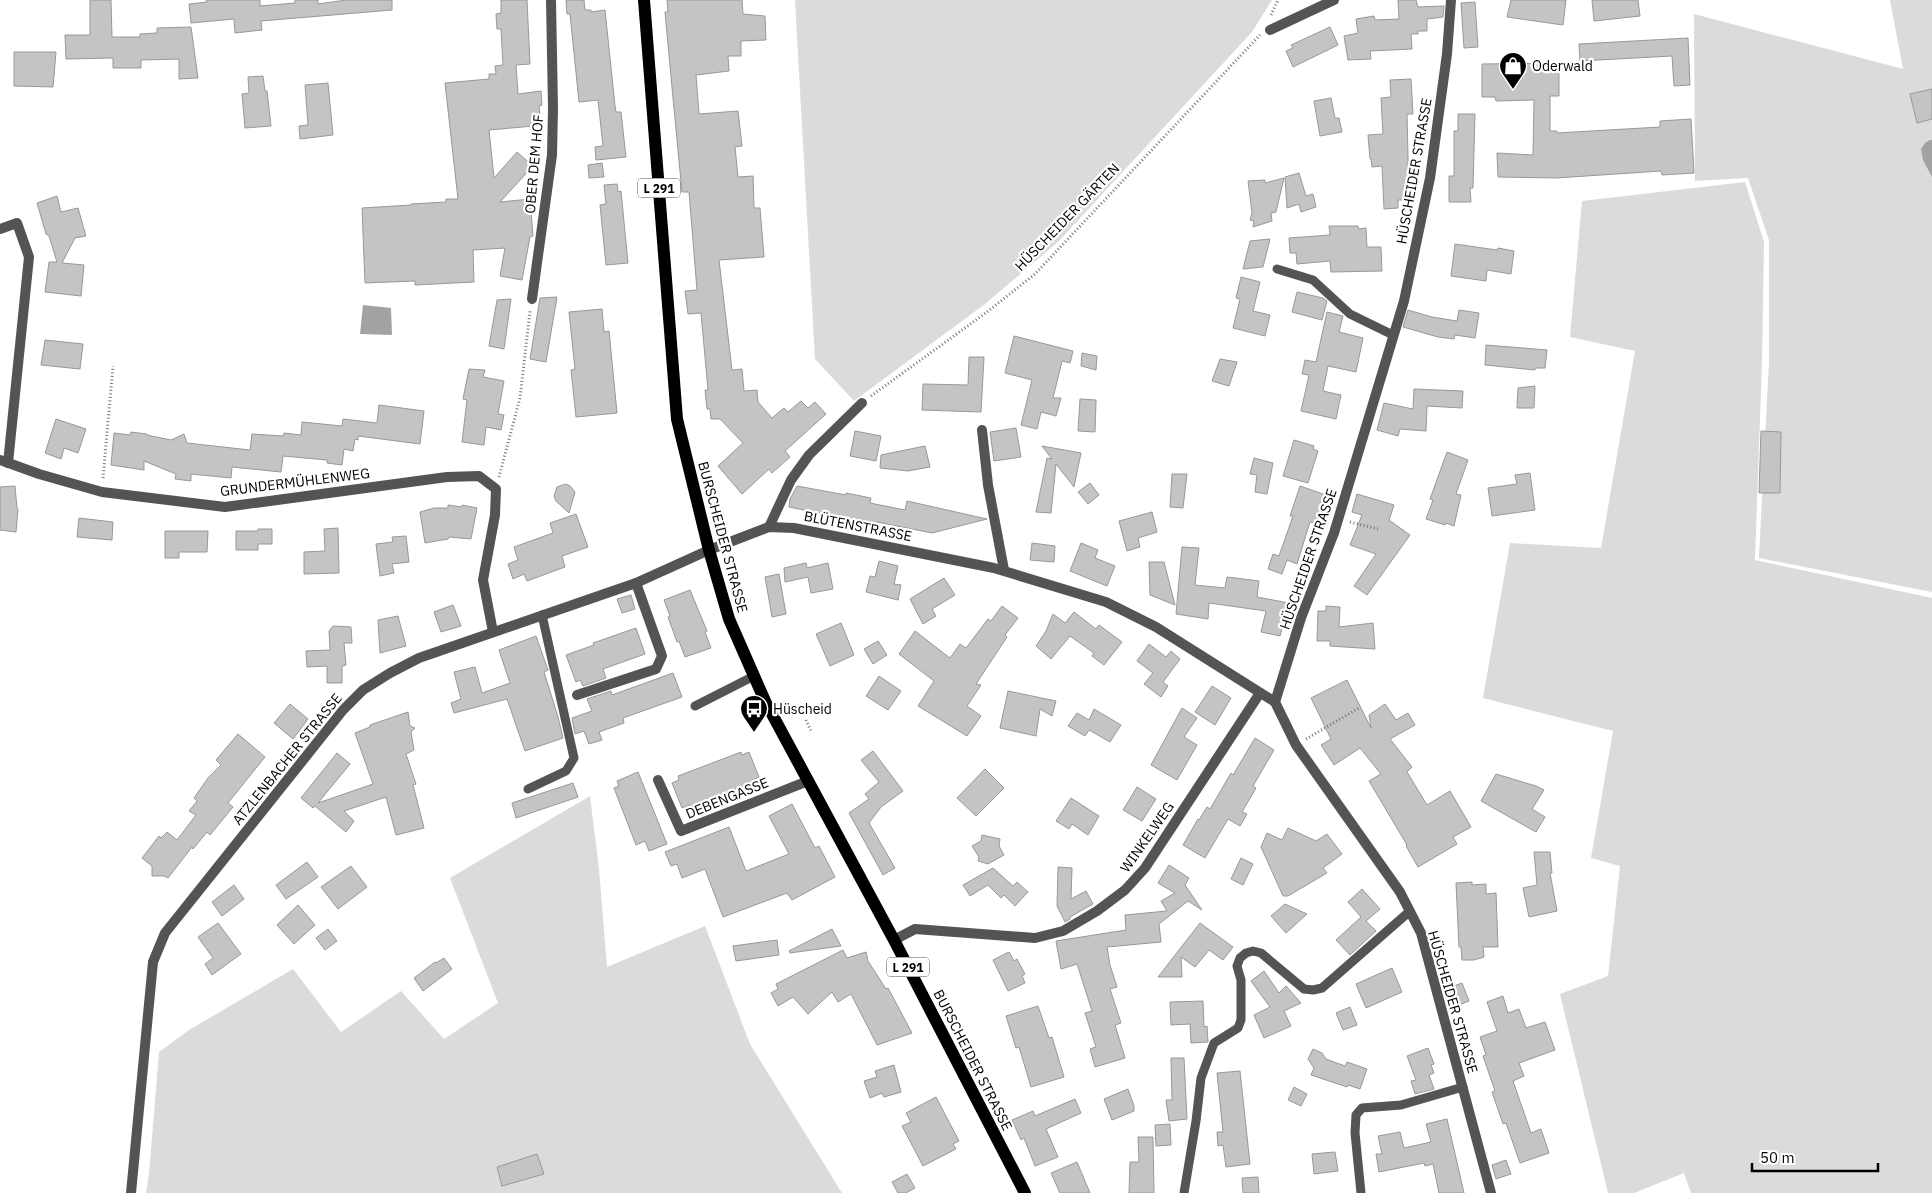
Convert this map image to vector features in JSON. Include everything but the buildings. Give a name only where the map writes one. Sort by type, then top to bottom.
[{"type":"main road","name":"BURSCHEIDER STRASSE","points":[[644,0],[677,419],[709,550],[729,619],[754,676],[808,781],[894,940],[1025,1193]]},
{"type":"street","name":"OBER DEM HOF","points":[[532,299],[552,156],[551,0]]},
{"type":"street","points":[[1270,30],[1334,0]]},
{"type":"street","name":"HÜSCHEIDER STRASSE","points":[[1452,0],[1447,54],[1430,178],[1404,301],[1338,520],[1301,618],[1275,702],[1296,745],[1400,892],[1421,933],[1491,1193]]},
{"type":"street","name":"GRUNDERMÜHLENWEG","points":[[0,229],[17,223],[29,257],[4,461],[39,474],[102,492],[225,507],[447,477],[479,476],[496,490]]},
{"type":"street","points":[[769,527],[791,480],[809,455],[862,402]]},
{"type":"street","points":[[982,430],[988,484],[1004,570]]},
{"type":"street","points":[[493,632],[483,580],[495,515],[496,490]]},
{"type":"street","name":"BLÜTENSTRASSE","points":[[709,550],[769,527],[794,528],[1004,570],[1106,602],[1156,627],[1275,702]]},
{"type":"street","name":"ATZLENBACHER STRASSE","points":[[131,1193],[152,962],[165,933],[343,710],[362,690],[419,658],[636,583],[709,550]]},
{"type":"street","points":[[577,694],[656,669],[662,656],[636,583]]},
{"type":"street","name":"WINKELWEG","points":[[894,940],[916,929],[1035,938],[1063,931],[1097,911],[1125,890],[1145,868],[1260,693]]},
{"type":"street","name":"DEBENGASSE","points":[[658,780],[681,831],[808,781]]},
{"type":"lane","points":[[1277,269],[1313,280],[1350,314],[1393,335]]},
{"type":"lane","points":[[528,789],[566,771],[574,758],[542,615]]},
{"type":"lane","points":[[695,706],[754,676]]},
{"type":"lane","points":[[1184,1193],[1201,1078],[1214,1043],[1238,1028],[1241,1020],[1241,980],[1237,966],[1240,958],[1252,951],[1261,954],[1304,989],[1322,988],[1410,911]]},
{"type":"lane","name":"HÜSCHEIDER STRASSE","points":[[1361,1193],[1355,1133],[1356,1115],[1362,1108],[1401,1105],[1463,1087]]},
{"type":"path","name":"HÜSCHEIDER GÄRTEN","points":[[862,402],[987,312],[1035,274],[1126,174],[1202,97],[1257,36],[1270,30]]},
{"type":"path","points":[[496,490],[520,398],[532,299]]},
{"type":"path","points":[[102,492],[113,366]]},
{"type":"path","points":[[1338,520],[1378,529]]},
{"type":"path","points":[[1296,745],[1359,708]]},
{"type":"path","points":[[806,720],[811,731]]},
{"type":"shaded area","points":[[795,0],[1272,0],[1252,32],[1058,242],[985,304],[854,401],[815,359]]},
{"type":"shaded area","points":[[1890,0],[1932,0],[1932,592],[1759,558],[1769,361],[1769,240],[1748,178],[1695,181],[1694,14],[1903,69]]},
{"type":"shaded area","points":[[1932,140],[1932,177],[1923,160],[1921,149]]},
{"type":"shaded area","points":[[1745,182],[1764,242],[1755,560],[1932,598],[1932,1193],[1691,1193],[1684,1173],[1634,1193],[1608,1193],[1560,994],[1608,976],[1620,866],[1591,858],[1613,731],[1483,698],[1510,543],[1601,548],[1635,351],[1570,337],[1582,201]]},
{"type":"shaded area","points":[[363,305],[391,308],[392,335],[360,334]]},
{"type":"shaded area","points":[[590,796],[599,869],[607,967],[705,926],[750,1044],[842,1193],[146,1193],[159,1052],[189,1030],[293,969],[341,1032],[401,991],[444,1039],[498,1003],[450,878]]},
{"type":"place","name":"Oderwald","points":[[1513,90]]},
{"type":"place","name":"Hüscheid","points":[[754,733]]}]
